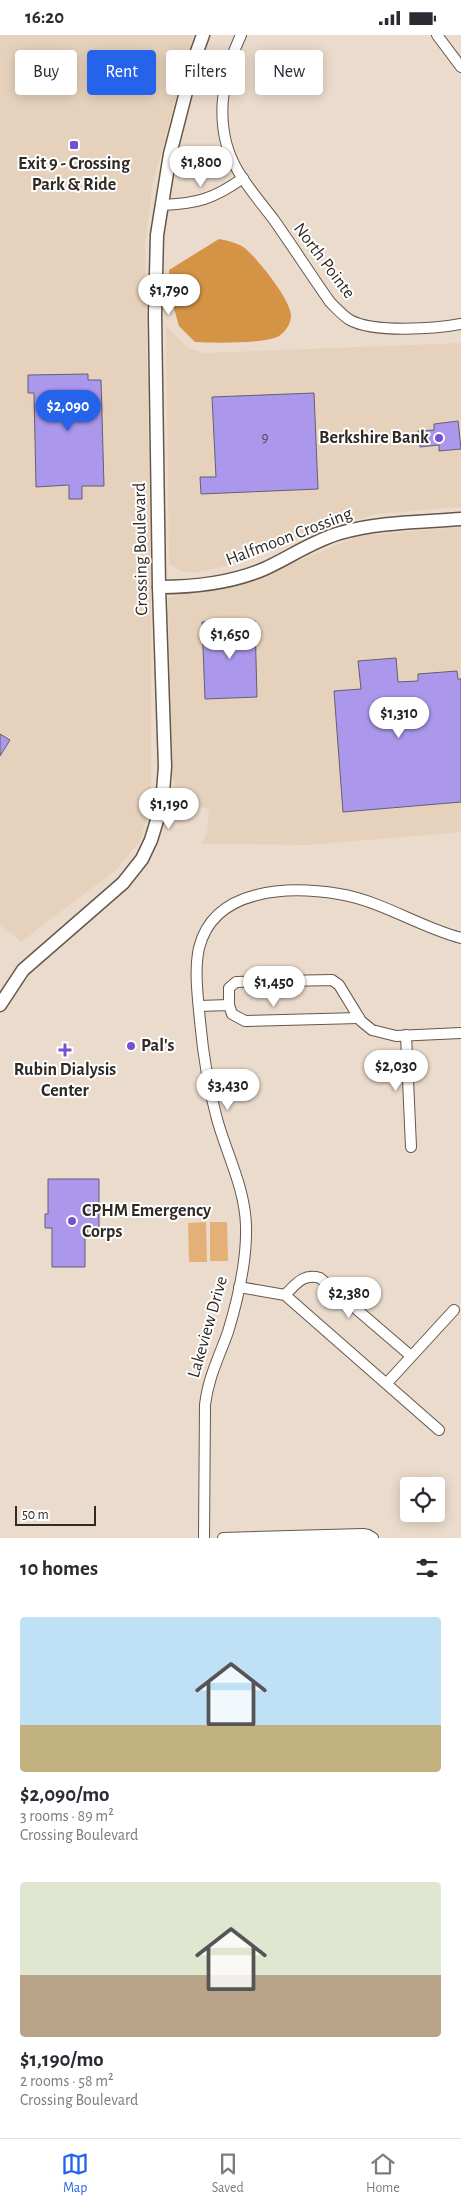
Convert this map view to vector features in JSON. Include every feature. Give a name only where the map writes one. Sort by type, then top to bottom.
[{"type":"street","name":"Crossing Boulevard","points":[[0,1005],[23,971],[123,883],[142,859],[151,840],[162,804],[165,767],[159,587],[155,315],[157,235],[173,146],[202,35]]},
{"type":"street","name":"North Pointe","points":[[241,35],[233,54],[223,94],[223,126],[226,145],[237,170],[330,302],[349,320],[366,326],[410,329],[461,324]]},
{"type":"street","points":[[437,35],[461,67]]},
{"type":"street","points":[[161,205],[195,203],[211,198],[243,178]]},
{"type":"street","name":"Halfmoon Crossing","points":[[159,587],[184,587],[235,578],[263,569],[313,543],[367,527],[461,519]]},
{"type":"street","name":"Lakeview Drive","points":[[204,1538],[205,1405],[207,1385],[227,1334],[239,1287],[246,1227],[243,1200],[212,1098],[206,1071],[199,1006],[197,961],[200,946],[209,925],[227,908],[251,895],[272,891],[298,890],[337,893],[379,904],[446,934],[461,938]]},
{"type":"street","points":[[359,1018],[245,1021],[232,1014],[229,1005],[229,988],[236,982],[332,980],[339,985],[359,1018],[372,1030],[396,1035],[461,1033]]},
{"type":"street","points":[[199,1006],[229,1005]]},
{"type":"street","points":[[406,1035],[411,1147]]},
{"type":"street","points":[[285,1295],[304,1277],[320,1278],[411,1356]]},
{"type":"street","points":[[239,1287],[285,1295],[439,1430]]},
{"type":"street","points":[[387,1383],[454,1310]]},
{"type":"street","points":[[223,1538],[363,1534],[373,1538]]},
{"type":"shaded area","points":[[0,35],[193,35],[189,50],[166,50],[166,95],[177,95],[153,183],[145,244],[151,594],[151,801],[140,841],[117,869],[21,942],[0,924]]},
{"type":"shaded area","points":[[219,239],[237,244],[247,250],[281,292],[290,310],[291,317],[287,328],[279,336],[251,342],[195,342],[179,326],[171,298],[169,270]]},
{"type":"shaded area","points":[[166,326],[188,348],[204,353],[461,343],[461,507],[375,514],[276,546],[231,565],[195,573],[182,572],[169,564]]},
{"type":"shaded area","points":[[461,527],[461,832],[310,845],[202,844],[207,832],[209,810],[192,803],[175,785],[172,776],[168,598],[277,570],[358,536]]},
{"type":"shaded area","points":[[206,1222],[207,1262],[189,1262],[188,1223]]},
{"type":"shaded area","points":[[210,1222],[227,1222],[228,1261],[210,1261]]},
{"type":"building","points":[[88,374],[88,380],[101,380],[104,486],[82,486],[82,499],[69,499],[69,485],[36,487],[34,393],[28,393],[28,375]]},
{"type":"building","points":[[314,393],[318,489],[201,494],[200,477],[216,477],[212,397]]},
{"type":"building","name":"Berkshire Bank","points":[[458,421],[461,449],[439,451],[439,445],[420,447],[418,431],[434,430],[434,424]]},
{"type":"building","points":[[255,621],[257,697],[205,699],[202,622]]},
{"type":"building","points":[[396,658],[398,682],[418,681],[418,674],[457,671],[458,679],[461,679],[461,802],[343,812],[334,691],[361,689],[358,661]]},
{"type":"building","points":[[0,734],[10,740],[0,756]]},
{"type":"building","name":"CPHM Emergency Corps","points":[[48,1179],[99,1179],[99,1227],[87,1227],[88,1233],[85,1233],[85,1267],[52,1267],[52,1228],[45,1228],[45,1214],[48,1214]]},
{"type":"place","name":"Exit 9 - Crossing Park & Ride","points":[[74,145]]},
{"type":"place","name":"Berkshire Bank","points":[[439,438]]},
{"type":"place","name":"Pal's","points":[[131,1046]]},
{"type":"place","name":"Rubin Dialysis Center","points":[[65,1050]]},
{"type":"place","name":"CPHM Emergency Corps","points":[[72,1221]]}]
